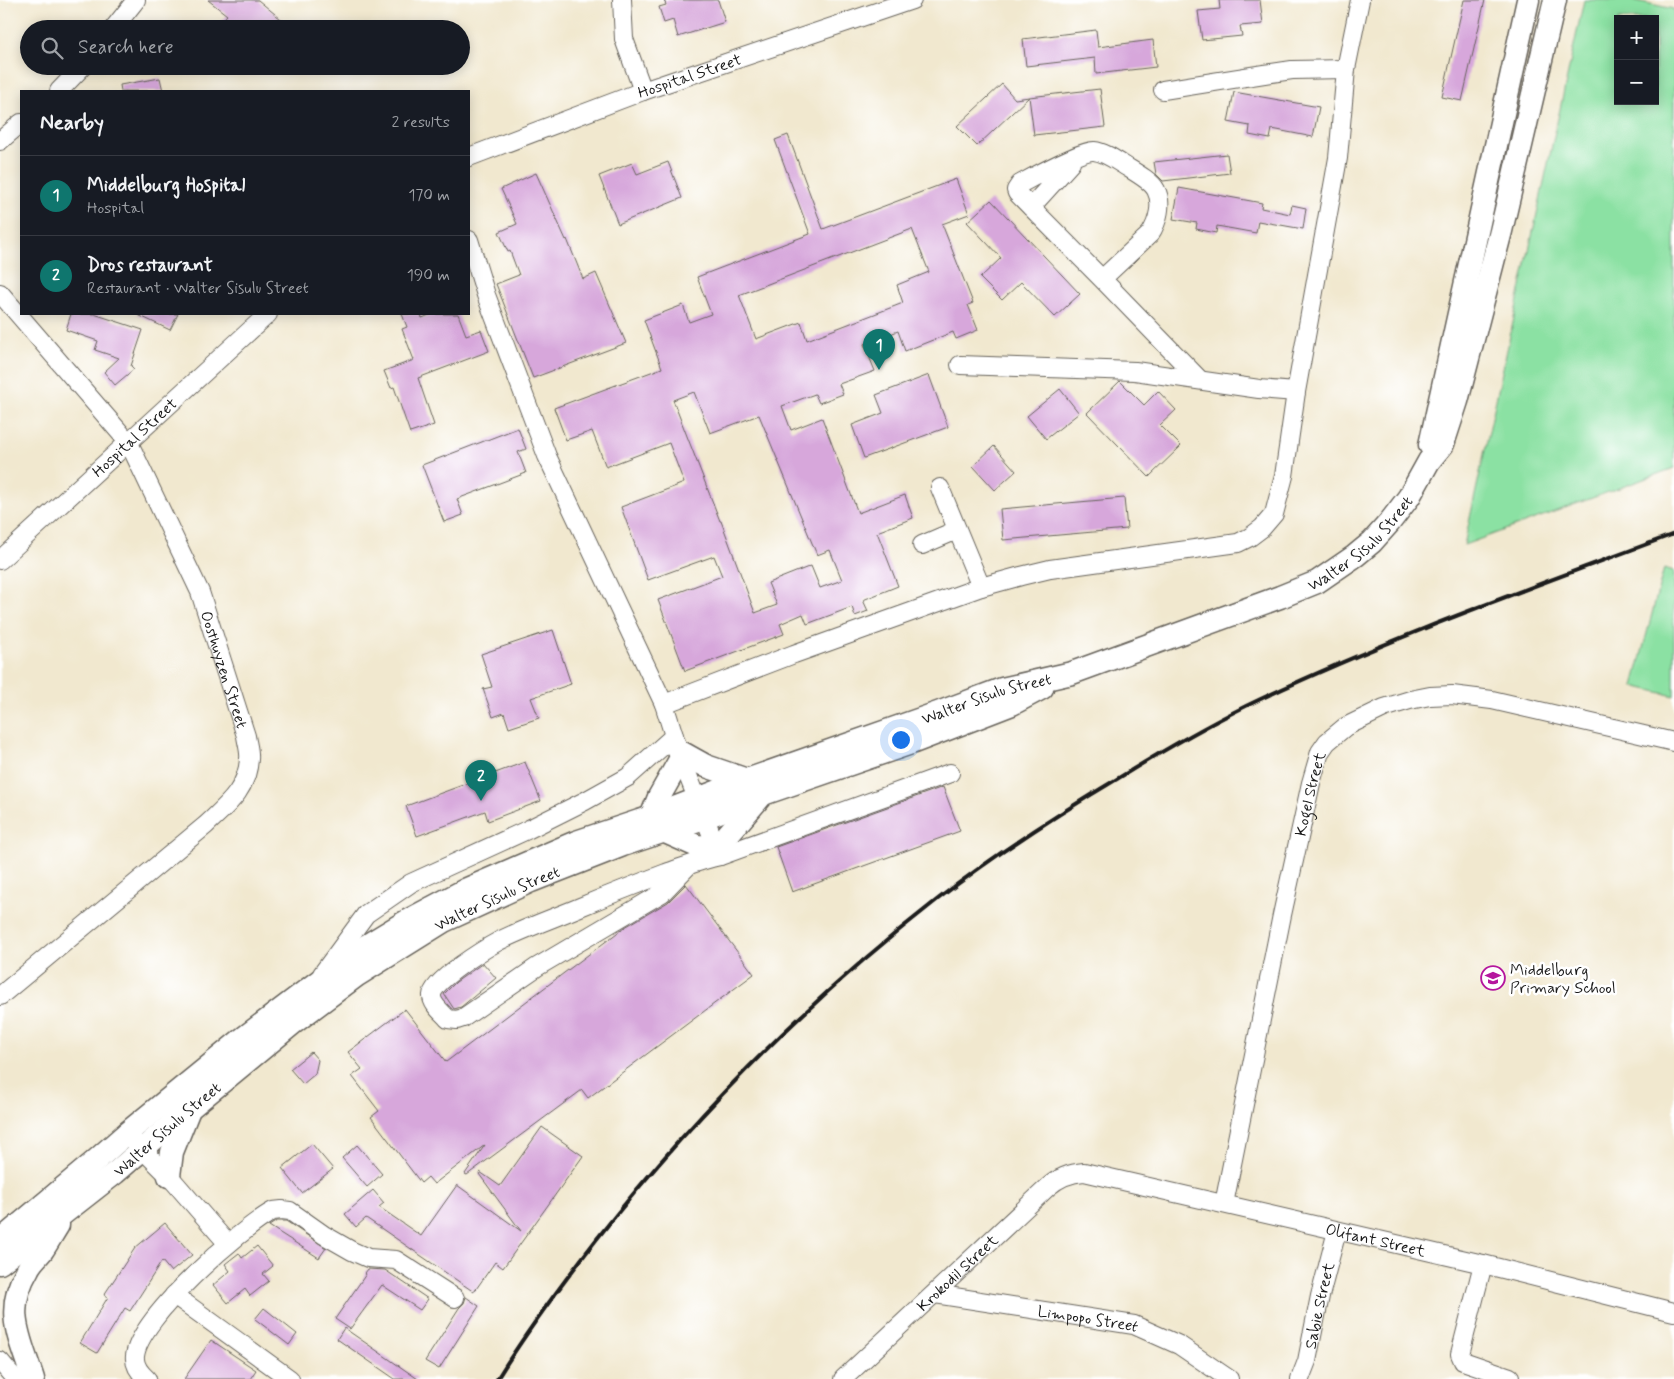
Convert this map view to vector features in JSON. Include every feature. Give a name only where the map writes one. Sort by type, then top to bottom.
[{"type":"main road","points":[[1429,462],[1430,441],[1528,0]]},
{"type":"main road","name":"Walter Sisulu Street","points":[[6,1234],[94,1163],[126,1133],[314,984],[366,946],[407,921],[467,889],[576,842],[657,824],[1002,689],[1072,672],[1280,597],[1317,582],[1356,556],[1372,542],[1409,497],[1429,462],[1443,444],[1457,401],[1501,231],[1555,0]]},
{"type":"main road","points":[[678,748],[706,766],[755,787],[718,852],[697,846],[657,824],[659,797],[678,748]]},
{"type":"main road","name":"Walter Sisulu Street","points":[[0,1263],[115,1173],[292,1024],[356,976],[444,921],[531,881],[623,845],[657,824]]},
{"type":"main road","points":[[169,1176],[172,1152],[190,1108]]},
{"type":"main road","points":[[33,1379],[21,1345],[14,1317],[19,1286],[29,1267],[46,1244],[66,1211]]},
{"type":"street","points":[[120,20],[136,0]]},
{"type":"street","points":[[622,0],[624,40],[643,91]]},
{"type":"street","name":"Hospital Street","points":[[470,157],[643,91],[912,0]]},
{"type":"street","points":[[664,704],[794,654],[981,587],[1050,569],[1238,543],[1262,528],[1274,514],[1284,476],[1296,392],[1338,158],[1346,69],[1360,0]]},
{"type":"street","points":[[1163,90],[1273,72],[1346,69]]},
{"type":"street","points":[[60,90],[74,75]]},
{"type":"street","points":[[0,141],[20,124]]},
{"type":"street","points":[[1102,279],[1150,234],[1156,225],[1159,213],[1155,188],[1103,153],[1094,151],[1078,156],[1030,178],[1017,187],[1017,194],[1199,379]]},
{"type":"street","points":[[1031,207],[1078,156]]},
{"type":"street","points":[[470,243],[486,295],[546,456],[664,704],[678,748],[718,852]]},
{"type":"street","name":"Oosthuyzen Street","points":[[0,293],[129,443],[200,592],[246,736],[249,759],[244,783],[234,800],[0,996]]},
{"type":"street","name":"Hospital Street","points":[[0,560],[267,315]]},
{"type":"street","points":[[960,365],[1135,371],[1259,389],[1296,392]]},
{"type":"street","points":[[940,488],[981,587]]},
{"type":"street","points":[[922,545],[957,530]]},
{"type":"street","name":"Kogel Street","points":[[1224,1204],[1282,915],[1311,783],[1320,752],[1328,742],[1345,727],[1384,708],[1423,697],[1452,695],[1492,700],[1674,742]]},
{"type":"street","points":[[314,984],[366,914],[411,883],[527,830],[594,796],[678,748]]},
{"type":"street","points":[[689,865],[662,893],[537,968],[464,1018],[448,1020],[432,1001],[433,989],[440,982],[476,955],[500,941],[624,888],[689,865],[718,852],[950,773]]},
{"type":"street","points":[[126,1133],[169,1176],[228,1244]]},
{"type":"street","name":"Olifant Street","points":[[1075,1173],[1084,1172],[1483,1264],[1674,1312]]},
{"type":"street","name":"Krokodil Street","points":[[843,1379],[1048,1187],[1065,1175],[1075,1173]]},
{"type":"street","points":[[147,1379],[136,1366],[135,1357],[138,1346],[174,1294],[228,1244],[273,1212],[290,1211],[324,1235],[368,1258],[396,1260],[455,1298]]},
{"type":"street","name":"Sabie Street","points":[[1300,1379],[1307,1362],[1320,1296],[1337,1231]]},
{"type":"street","points":[[1483,1264],[1460,1354],[1463,1361],[1510,1377]]},
{"type":"street","points":[[174,1294],[290,1379]]},
{"type":"street","name":"Limpopo Street","points":[[934,1294],[1134,1326],[1179,1345],[1229,1379]]},
{"type":"street","points":[[0,1361],[15,1379]]},
{"type":"green space","points":[[1584,0],[1632,0],[1674,9],[1674,468],[1464,545]]},
{"type":"green space","points":[[1664,568],[1674,571],[1674,696],[1633,686]]},
{"type":"building","points":[[208,0],[258,0],[282,20],[223,20],[227,15]]},
{"type":"building","points":[[664,0],[718,0],[725,22],[678,37],[673,20],[664,23],[659,7],[666,5]]},
{"type":"building","points":[[1219,0],[1260,0],[1263,24],[1240,26],[1242,36],[1202,40],[1198,11],[1220,9]]},
{"type":"building","points":[[1464,0],[1485,0],[1462,101],[1442,97]]},
{"type":"building","points":[[1096,30],[1098,47],[1153,40],[1156,67],[1096,74],[1095,58],[1026,66],[1023,39]]},
{"type":"building","points":[[160,78],[163,90],[121,90],[120,85]]},
{"type":"building","points":[[1002,84],[1015,99],[1029,97],[977,146],[957,126]]},
{"type":"building","points":[[1100,89],[1105,127],[1034,135],[1029,97]]},
{"type":"building","points":[[1234,92],[1319,107],[1313,137],[1272,129],[1270,139],[1249,135],[1250,126],[1228,122]]},
{"type":"building","points":[[788,135],[823,229],[956,179],[969,214],[942,224],[973,303],[968,305],[978,330],[956,339],[953,332],[905,351],[898,331],[864,344],[875,371],[839,384],[843,394],[819,403],[815,394],[782,406],[791,430],[822,418],[858,513],[905,495],[913,518],[877,532],[898,586],[863,600],[868,611],[855,616],[852,607],[807,624],[803,614],[780,624],[784,634],[685,671],[658,600],[722,576],[714,556],[648,580],[621,507],[684,483],[669,443],[606,467],[592,431],[566,440],[554,408],[662,368],[644,320],[683,305],[689,322],[711,314],[697,277],[810,234],[775,140]],"holes":[[[912,229],[929,272],[897,285],[903,303],[807,340],[801,322],[756,339],[739,295]],[[694,392],[710,433],[759,415],[817,555],[830,550],[842,580],[820,588],[811,566],[768,583],[777,605],[755,613],[673,400]]]},
{"type":"building","points":[[1227,154],[1230,173],[1163,181],[1156,174],[1154,162]]},
{"type":"building","points":[[668,162],[682,198],[618,224],[599,176],[632,163],[637,174]]},
{"type":"building","points":[[536,173],[567,239],[583,279],[596,273],[626,343],[533,378],[496,284],[519,275],[510,251],[508,252],[499,232],[517,224],[501,189]]},
{"type":"building","points":[[1179,188],[1262,203],[1261,208],[1290,214],[1292,205],[1306,208],[1303,229],[1258,221],[1256,233],[1217,226],[1216,233],[1196,229],[1197,223],[1173,219]]},
{"type":"building","points":[[991,200],[1080,294],[1055,317],[1021,282],[1002,300],[980,278],[1001,258],[967,222]]},
{"type":"building","points":[[71,315],[97,315],[143,330],[131,366],[134,369],[115,385],[104,372],[119,358],[95,350],[98,341],[66,330]]},
{"type":"building","points":[[138,315],[178,315],[170,330]]},
{"type":"building","points":[[402,315],[421,315],[422,318],[430,315],[458,315],[466,335],[481,330],[489,351],[418,378],[434,425],[410,433],[394,387],[391,388],[384,371],[414,360],[402,329],[407,327]]},
{"type":"building","points":[[929,375],[948,427],[864,458],[852,425],[883,413],[876,395]]},
{"type":"building","points":[[1120,381],[1144,405],[1158,391],[1176,410],[1160,425],[1181,446],[1149,477],[1087,413]]},
{"type":"building","points":[[1060,389],[1079,413],[1046,439],[1027,416]]},
{"type":"building","points":[[518,428],[526,449],[518,452],[526,473],[457,499],[463,515],[444,522],[422,465]]},
{"type":"building","points":[[994,446],[1016,471],[995,490],[973,466]]},
{"type":"building","points":[[1124,498],[1127,529],[1003,540],[1000,509]]},
{"type":"building","points":[[553,630],[571,684],[531,698],[539,718],[509,728],[504,713],[493,717],[483,689],[492,687],[481,654]]},
{"type":"building","points":[[525,762],[541,801],[488,821],[485,811],[417,836],[406,806]]},
{"type":"building","points":[[943,787],[960,831],[792,892],[776,847]]},
{"type":"building","points":[[686,884],[754,974],[588,1098],[582,1090],[467,1175],[465,1174],[485,1145],[434,1184],[428,1177],[421,1183],[371,1117],[379,1111],[352,1076],[362,1069],[348,1052],[405,1009],[446,1062],[625,927],[668,902]]},
{"type":"building","points":[[483,963],[496,978],[461,1007],[454,1009],[444,994],[456,982]]},
{"type":"building","points":[[311,1052],[318,1060],[315,1074],[303,1084],[290,1069]]},
{"type":"building","points":[[542,1127],[583,1156],[503,1268],[495,1262],[474,1292],[366,1218],[356,1227],[345,1214],[373,1190],[384,1203],[379,1207],[421,1236],[457,1185],[521,1231],[479,1174],[480,1172],[500,1186]]},
{"type":"building","points":[[312,1144],[333,1169],[302,1193],[282,1168]]},
{"type":"building","points":[[357,1145],[382,1174],[367,1187],[342,1158]]},
{"type":"building","points":[[277,1221],[286,1221],[326,1248],[319,1258],[269,1226]]},
{"type":"building","points":[[165,1223],[192,1255],[171,1272],[162,1261],[130,1311],[125,1308],[97,1353],[80,1343],[108,1297],[104,1295],[135,1248]]},
{"type":"building","points":[[257,1246],[273,1266],[263,1274],[269,1281],[250,1296],[245,1289],[228,1303],[213,1285],[230,1271],[225,1264],[239,1253],[242,1258]]},
{"type":"building","points":[[368,1269],[385,1270],[428,1299],[420,1310],[382,1285],[350,1329],[335,1319]]},
{"type":"building","points":[[466,1297],[479,1306],[439,1369],[425,1361],[464,1303]]},
{"type":"building","points":[[264,1308],[297,1334],[289,1345],[255,1319]]},
{"type":"building","points":[[344,1328],[418,1379],[395,1379],[337,1339]]},
{"type":"building","points":[[211,1340],[256,1370],[250,1379],[184,1379]]},
{"type":"railway","points":[[497,1379],[520,1343],[570,1274],[634,1193],[673,1147],[756,1059],[845,976],[891,937],[938,899],[1003,851],[1133,769],[1246,706],[1351,658],[1405,636],[1674,534]]},
{"type":"place","name":"Middelburg Hospital","points":[[879,370]]},
{"type":"place","name":"Dros restaurant","points":[[481,801]]},
{"type":"place","name":"Middelburg Primary School","points":[[1493,978]]}]
